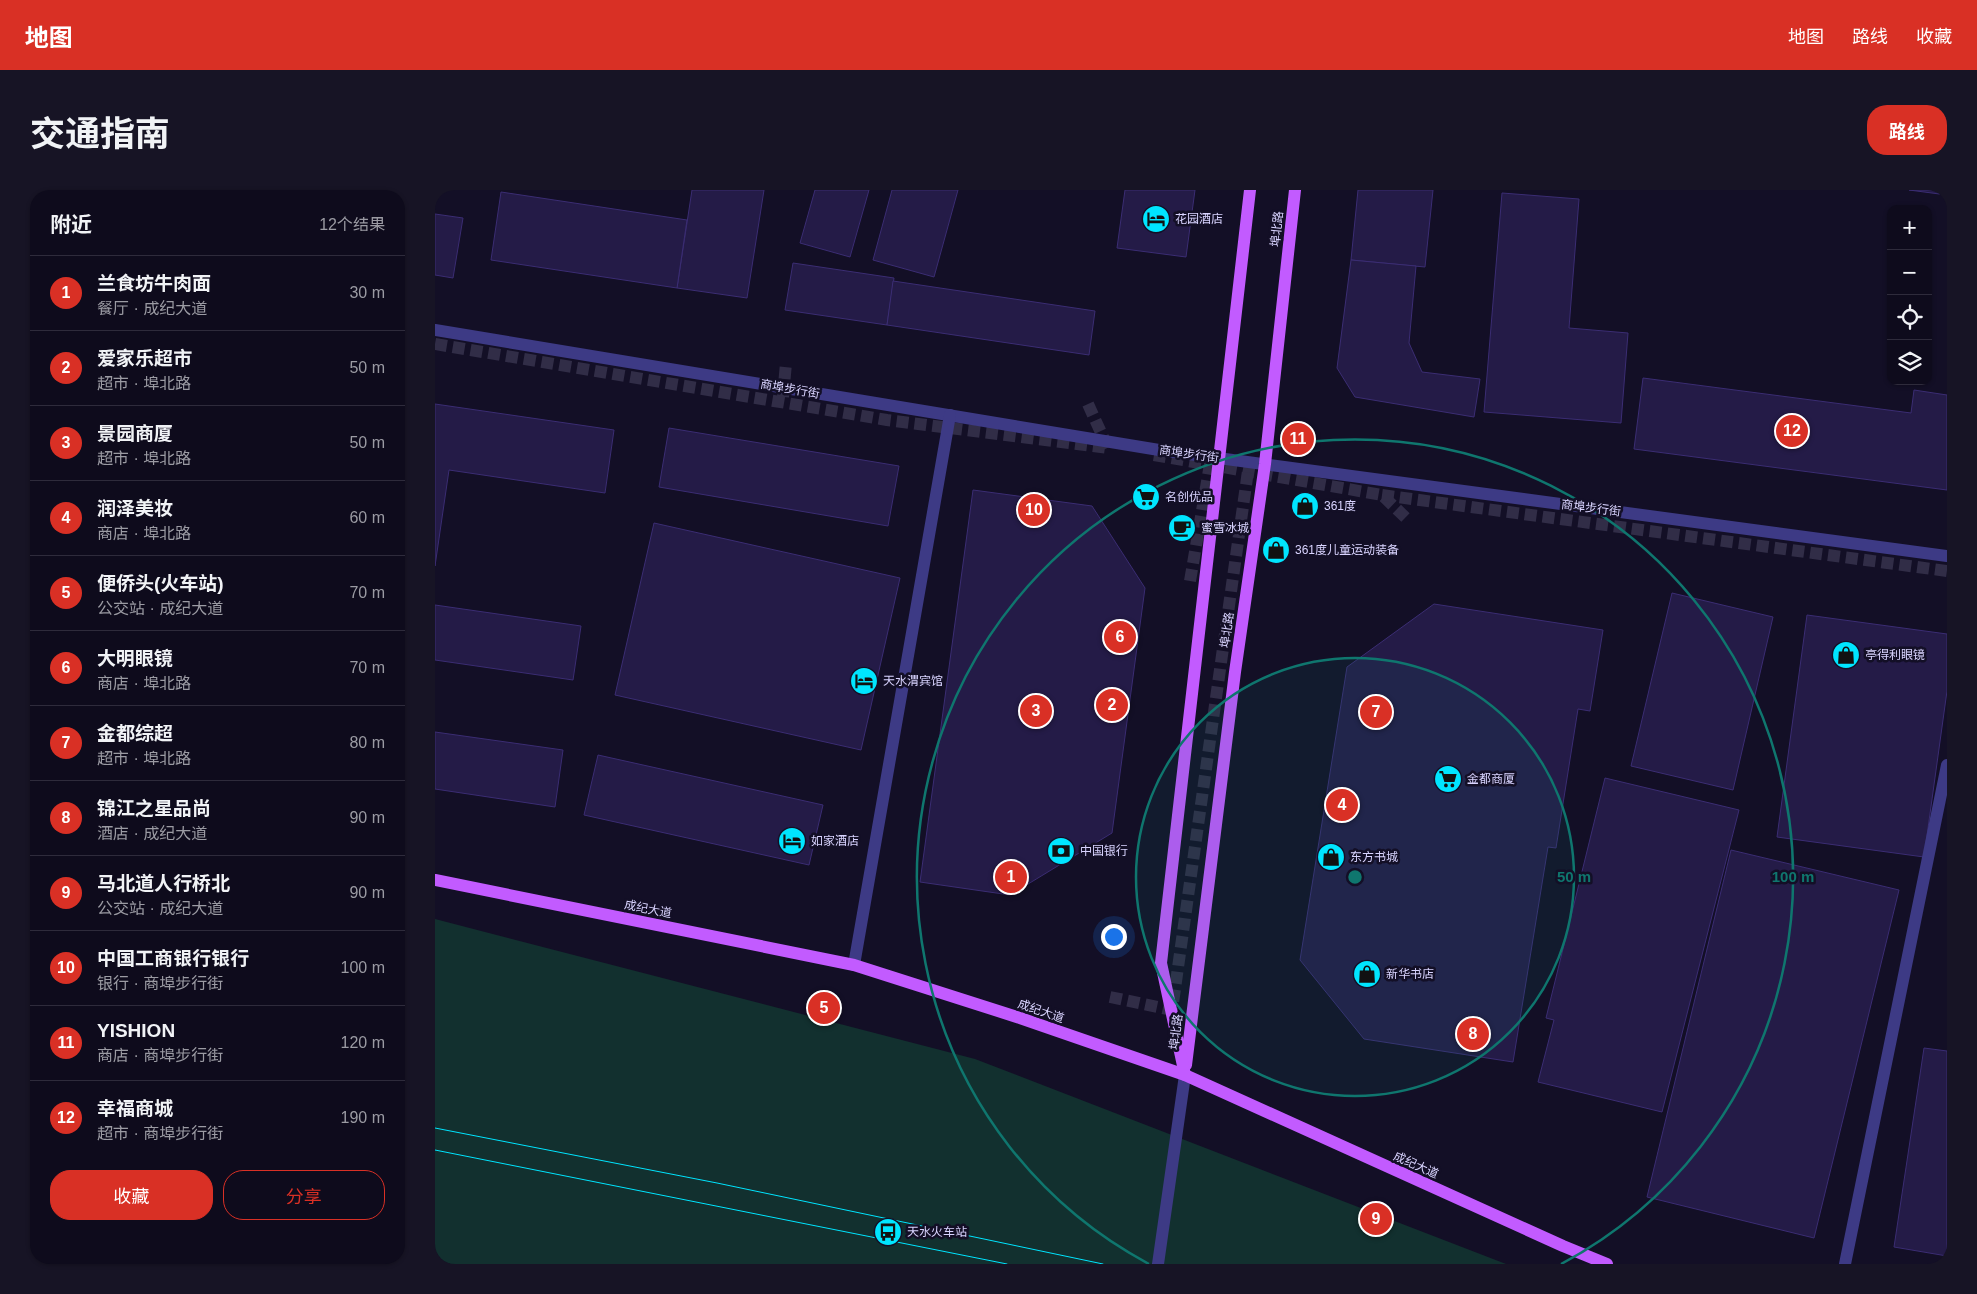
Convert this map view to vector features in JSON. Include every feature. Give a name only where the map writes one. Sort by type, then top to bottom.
[{"type":"main road","points":[[1185,1075],[1161,963],[1250,190]]},
{"type":"main road","name":"埠北路","points":[[1185,1075],[1235,672],[1265,464],[1295,190]]},
{"type":"main road","name":"成纪大道","points":[[435,880],[854,965],[1020,1018],[1185,1075],[1563,1246],[1607,1264]]},
{"type":"street","name":"商埠步行街","points":[[435,330],[1219,458],[1947,556]]},
{"type":"street","points":[[854,965],[950,415]]},
{"type":"street","points":[[1845,1264],[1947,765]]},
{"type":"street","points":[[1158,1264],[1185,1075]]},
{"type":"green space","points":[[435,919],[975,1059],[1506,1264],[435,1264]]},
{"type":"building","points":[[692,190],[764,190],[747,298],[677,288]]},
{"type":"building","points":[[815,190],[869,190],[850,257],[800,243]]},
{"type":"building","points":[[892,190],[958,190],[934,277],[873,260]]},
{"type":"building","name":"花园酒店","points":[[1125,190],[1195,190],[1186,257],[1117,248]]},
{"type":"building","points":[[1358,190],[1433,190],[1425,267],[1351,260]]},
{"type":"building","points":[[1909,190],[1947,190],[1947,195]]},
{"type":"building","points":[[501,192],[687,220],[677,288],[491,260]]},
{"type":"building","points":[[1502,193],[1579,199],[1569,328],[1628,333],[1621,423],[1484,412]]},
{"type":"building","points":[[435,214],[463,218],[453,278],[435,275]]},
{"type":"building","points":[[1351,260],[1416,266],[1409,343],[1422,372],[1480,379],[1474,417],[1355,397],[1337,368]]},
{"type":"building","points":[[793,263],[894,278],[887,325],[785,310]]},
{"type":"building","points":[[893,281],[1095,311],[1089,355],[887,325]]},
{"type":"building","points":[[1643,378],[1911,413],[1914,390],[1947,395],[1947,490],[1634,449]]},
{"type":"building","points":[[435,404],[614,430],[605,493],[449,470],[435,566]]},
{"type":"building","points":[[669,428],[899,466],[888,526],[659,487]]},
{"type":"building","points":[[973,490],[1092,506],[1145,588],[1112,833],[1010,895],[920,882]]},
{"type":"building","points":[[654,523],[900,578],[861,750],[615,695]]},
{"type":"building","points":[[1672,593],[1773,617],[1733,790],[1631,766]]},
{"type":"building","name":"金都商厦","points":[[1434,604],[1603,630],[1590,711],[1578,709],[1556,848],[1548,847],[1513,1062],[1364,1039],[1300,960],[1347,667]]},
{"type":"building","points":[[435,605],[581,626],[573,680],[435,660]]},
{"type":"building","points":[[1807,615],[1947,634],[1947,691],[1924,857],[1777,837]]},
{"type":"building","points":[[435,732],[563,750],[555,807],[435,789]]},
{"type":"building","points":[[598,755],[823,805],[809,865],[584,815]]},
{"type":"building","points":[[1605,778],[1739,810],[1662,1112],[1538,1082],[1554,1020],[1546,1018]]},
{"type":"building","points":[[1731,850],[1899,890],[1814,1238],[1647,1197]]},
{"type":"building","points":[[1924,1048],[1947,1051],[1947,1256],[1894,1247]]},
{"type":"tunnel","points":[[435,344],[887,420],[1108,448]]},
{"type":"tunnel","points":[[783,397],[786,363]]},
{"type":"tunnel","points":[[1088,404],[1108,448],[1110,448]]},
{"type":"tunnel","points":[[1154,455],[1382,495],[1406,518]]},
{"type":"tunnel","points":[[1190,581],[1210,464]]},
{"type":"tunnel","points":[[1110,997],[1172,1010],[1248,471]]},
{"type":"tunnel","points":[[1382,495],[1947,571]]},
{"type":"tram line","points":[[435,1128],[717,1183],[1103,1264]]},
{"type":"tram line","points":[[435,1150],[1007,1264]]},
{"type":"place","name":"花园酒店","points":[[1156,219]]},
{"type":"place","name":"幸福商城","points":[[1792,431]]},
{"type":"place","name":"YISHION","points":[[1298,439]]},
{"type":"place","name":"名创优品","points":[[1146,497]]},
{"type":"place","name":"361度","points":[[1305,506]]},
{"type":"place","name":"中国工商银行银行","points":[[1034,510]]},
{"type":"place","name":"蜜雪冰城","points":[[1182,528]]},
{"type":"place","name":"361度儿童运动装备","points":[[1276,550]]},
{"type":"place","name":"大明眼镜","points":[[1120,637]]},
{"type":"place","name":"亭得利眼镜","points":[[1846,655]]},
{"type":"place","name":"天水渭宾馆","points":[[864,681]]},
{"type":"place","name":"爱家乐超市","points":[[1112,705]]},
{"type":"place","name":"景园商厦","points":[[1036,711]]},
{"type":"place","name":"金都综超","points":[[1376,712]]},
{"type":"place","name":"金都商厦","points":[[1448,779]]},
{"type":"place","name":"润泽美妆","points":[[1342,805]]},
{"type":"place","name":"如家酒店","points":[[792,841]]},
{"type":"place","name":"中国银行","points":[[1061,851]]},
{"type":"place","name":"东方书城","points":[[1331,857]]},
{"type":"place","name":"兰食坊牛肉面","points":[[1011,877]]},
{"type":"place","name":"新华书店","points":[[1367,974]]},
{"type":"place","name":"便侨头(火车站)","points":[[824,1008]]},
{"type":"place","name":"锦江之星品尚","points":[[1473,1034]]},
{"type":"place","name":"马北道人行桥北","points":[[1376,1219]]},
{"type":"place","name":"天水火车站","points":[[888,1232]]}]
